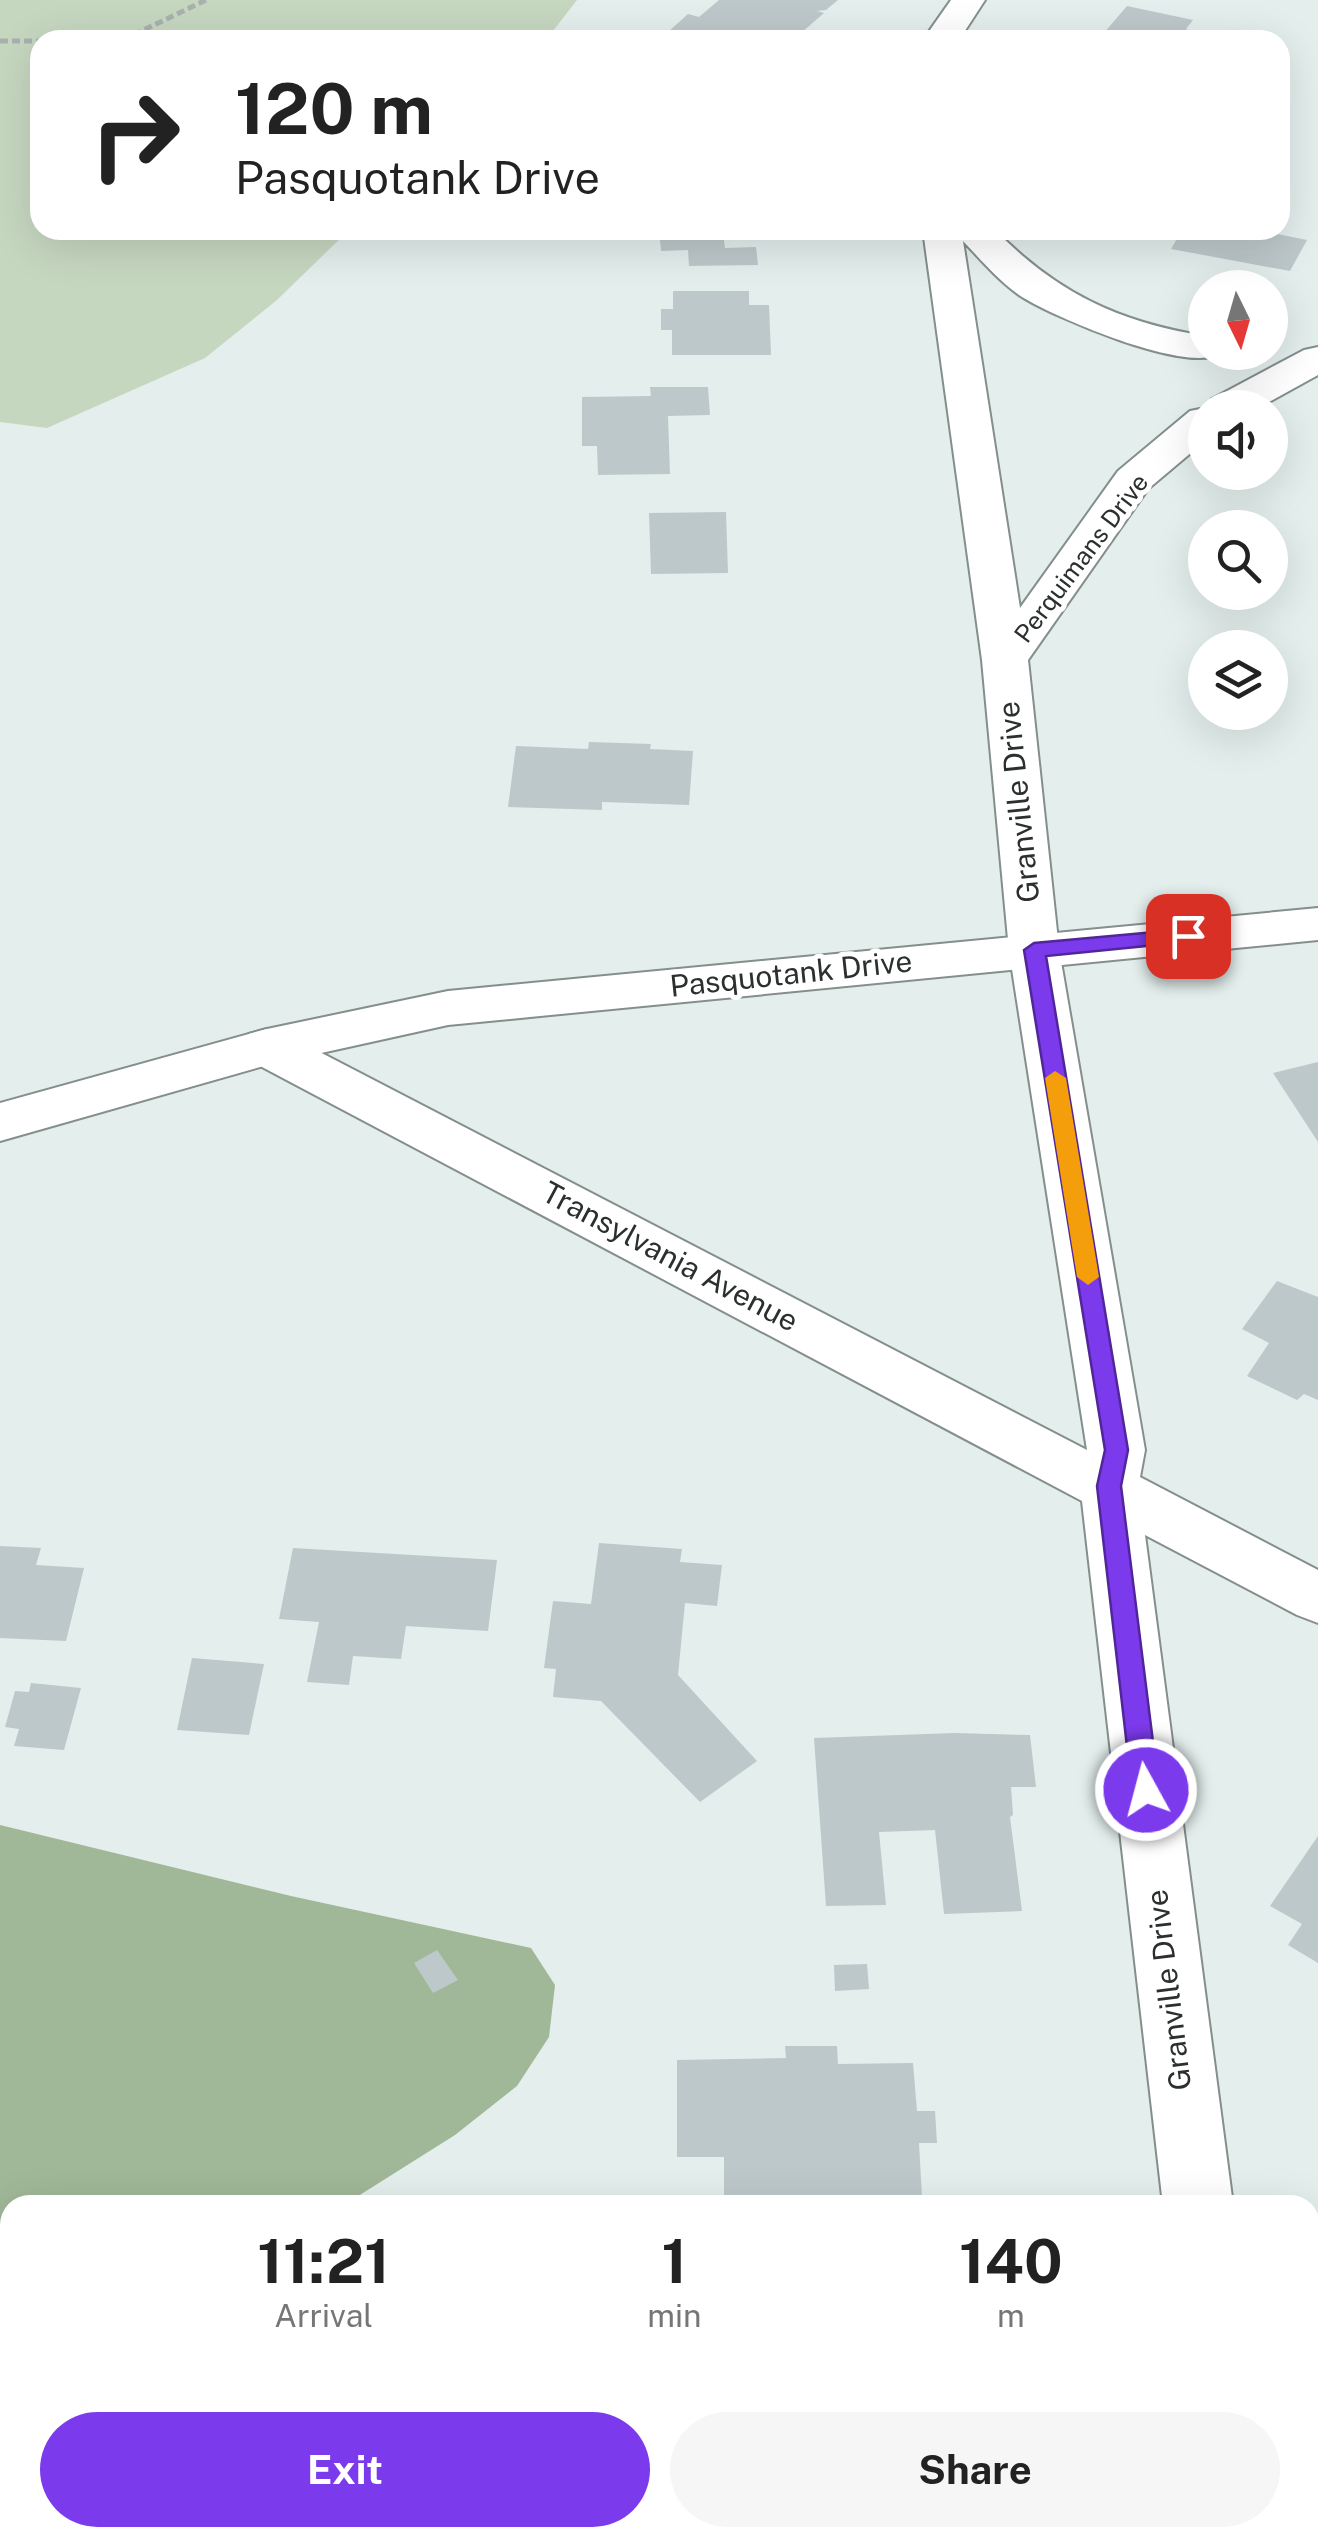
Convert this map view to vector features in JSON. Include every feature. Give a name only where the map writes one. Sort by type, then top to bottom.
[{"type":"street","points":[[948,30],[968,0]]},
{"type":"street","name":"Granville Drive","points":[[943,240],[1005,660],[1034,950],[1116,1450],[1109,1486],[1197,2195]]},
{"type":"street","points":[[985,240],[1036,288],[1124,327],[1188,346]]},
{"type":"street","points":[[1288,357],[1317,360]]},
{"type":"street","points":[[1261,390],[1317,360]]},
{"type":"street","name":"Perquimans Drive","points":[[1005,660],[1132,480],[1188,434]]},
{"type":"street","name":"Pasquotank Drive","points":[[267,1047],[448,1008],[1318,924]]},
{"type":"street","points":[[0,1122],[267,1047]]},
{"type":"street","name":"Transylvania Avenue","points":[[267,1047],[1318,1598]]},
{"type":"path","points":[[144,30],[206,0]]},
{"type":"path","points":[[0,41],[30,41]]},
{"type":"green space","points":[[0,0],[577,0],[554,30],[30,30],[30,240],[339,240],[277,300],[205,358],[47,428],[0,422]]},
{"type":"green space","points":[[0,1825],[291,1896],[531,1948],[555,1985],[549,2037],[517,2086],[455,2135],[360,2195],[0,2195]]},
{"type":"building","points":[[719,0],[838,0],[826,10],[817,11],[824,13],[804,30],[670,30],[688,14],[699,17]]},
{"type":"building","points":[[1127,6],[1193,20],[1188,30],[1106,30]]},
{"type":"building","points":[[1290,237],[1307,240],[1290,271],[1171,249],[1176,240],[1290,240]]},
{"type":"building","points":[[660,240],[724,240],[725,248],[756,247],[758,265],[689,266],[688,250],[661,251]]},
{"type":"building","points":[[673,291],[749,291],[749,305],[769,305],[771,355],[672,355],[672,330],[661,330],[661,309],[673,309]]},
{"type":"building","points":[[650,387],[708,387],[710,415],[668,416],[670,474],[598,475],[597,446],[582,446],[582,397],[651,396]]},
{"type":"building","points":[[726,512],[728,573],[651,574],[649,513]]},
{"type":"building","points":[[589,742],[651,744],[650,749],[693,751],[689,805],[602,802],[602,810],[508,807],[516,746],[588,749]]},
{"type":"building","points":[[1318,1062],[1318,1142],[1273,1073]]},
{"type":"building","points":[[1277,1281],[1318,1297],[1318,1400],[1304,1394],[1297,1400],[1247,1376],[1269,1343],[1242,1329]]},
{"type":"building","points":[[599,1543],[682,1549],[680,1562],[722,1565],[717,1606],[685,1603],[678,1675],[757,1761],[700,1802],[601,1701],[553,1697],[556,1669],[544,1668],[553,1601],[591,1604]]},
{"type":"building","points":[[0,1546],[41,1548],[36,1565],[84,1568],[66,1641],[0,1638]]},
{"type":"building","points":[[293,1548],[497,1560],[488,1631],[406,1626],[401,1659],[353,1656],[349,1685],[307,1682],[319,1622],[279,1619]]},
{"type":"building","points":[[192,1658],[264,1664],[249,1735],[177,1730]]},
{"type":"building","points":[[31,1683],[81,1688],[64,1750],[14,1746],[19,1729],[5,1727],[15,1691],[29,1692]]},
{"type":"building","points":[[955,1733],[1030,1735],[1036,1787],[1011,1787],[1010,1817],[1022,1911],[944,1914],[935,1830],[879,1832],[886,1905],[826,1906],[814,1738]]},
{"type":"building","points":[[1318,1836],[1318,1963],[1288,1945],[1302,1924],[1270,1906]]},
{"type":"building","points":[[437,1950],[458,1980],[433,1993],[414,1963]]},
{"type":"building","points":[[867,1964],[869,1989],[835,1991],[834,1965]]},
{"type":"building","points":[[785,2046],[837,2046],[838,2064],[913,2063],[917,2111],[935,2111],[937,2143],[919,2143],[922,2195],[724,2195],[724,2157],[677,2157],[677,2060],[786,2058]]},
{"type":"slow traffic","points":[[1055,1078],[1088,1277]]},
{"type":"route","points":[[1146,1790],[1109,1486],[1116,1450],[1034,950],[1188,936]]}]
